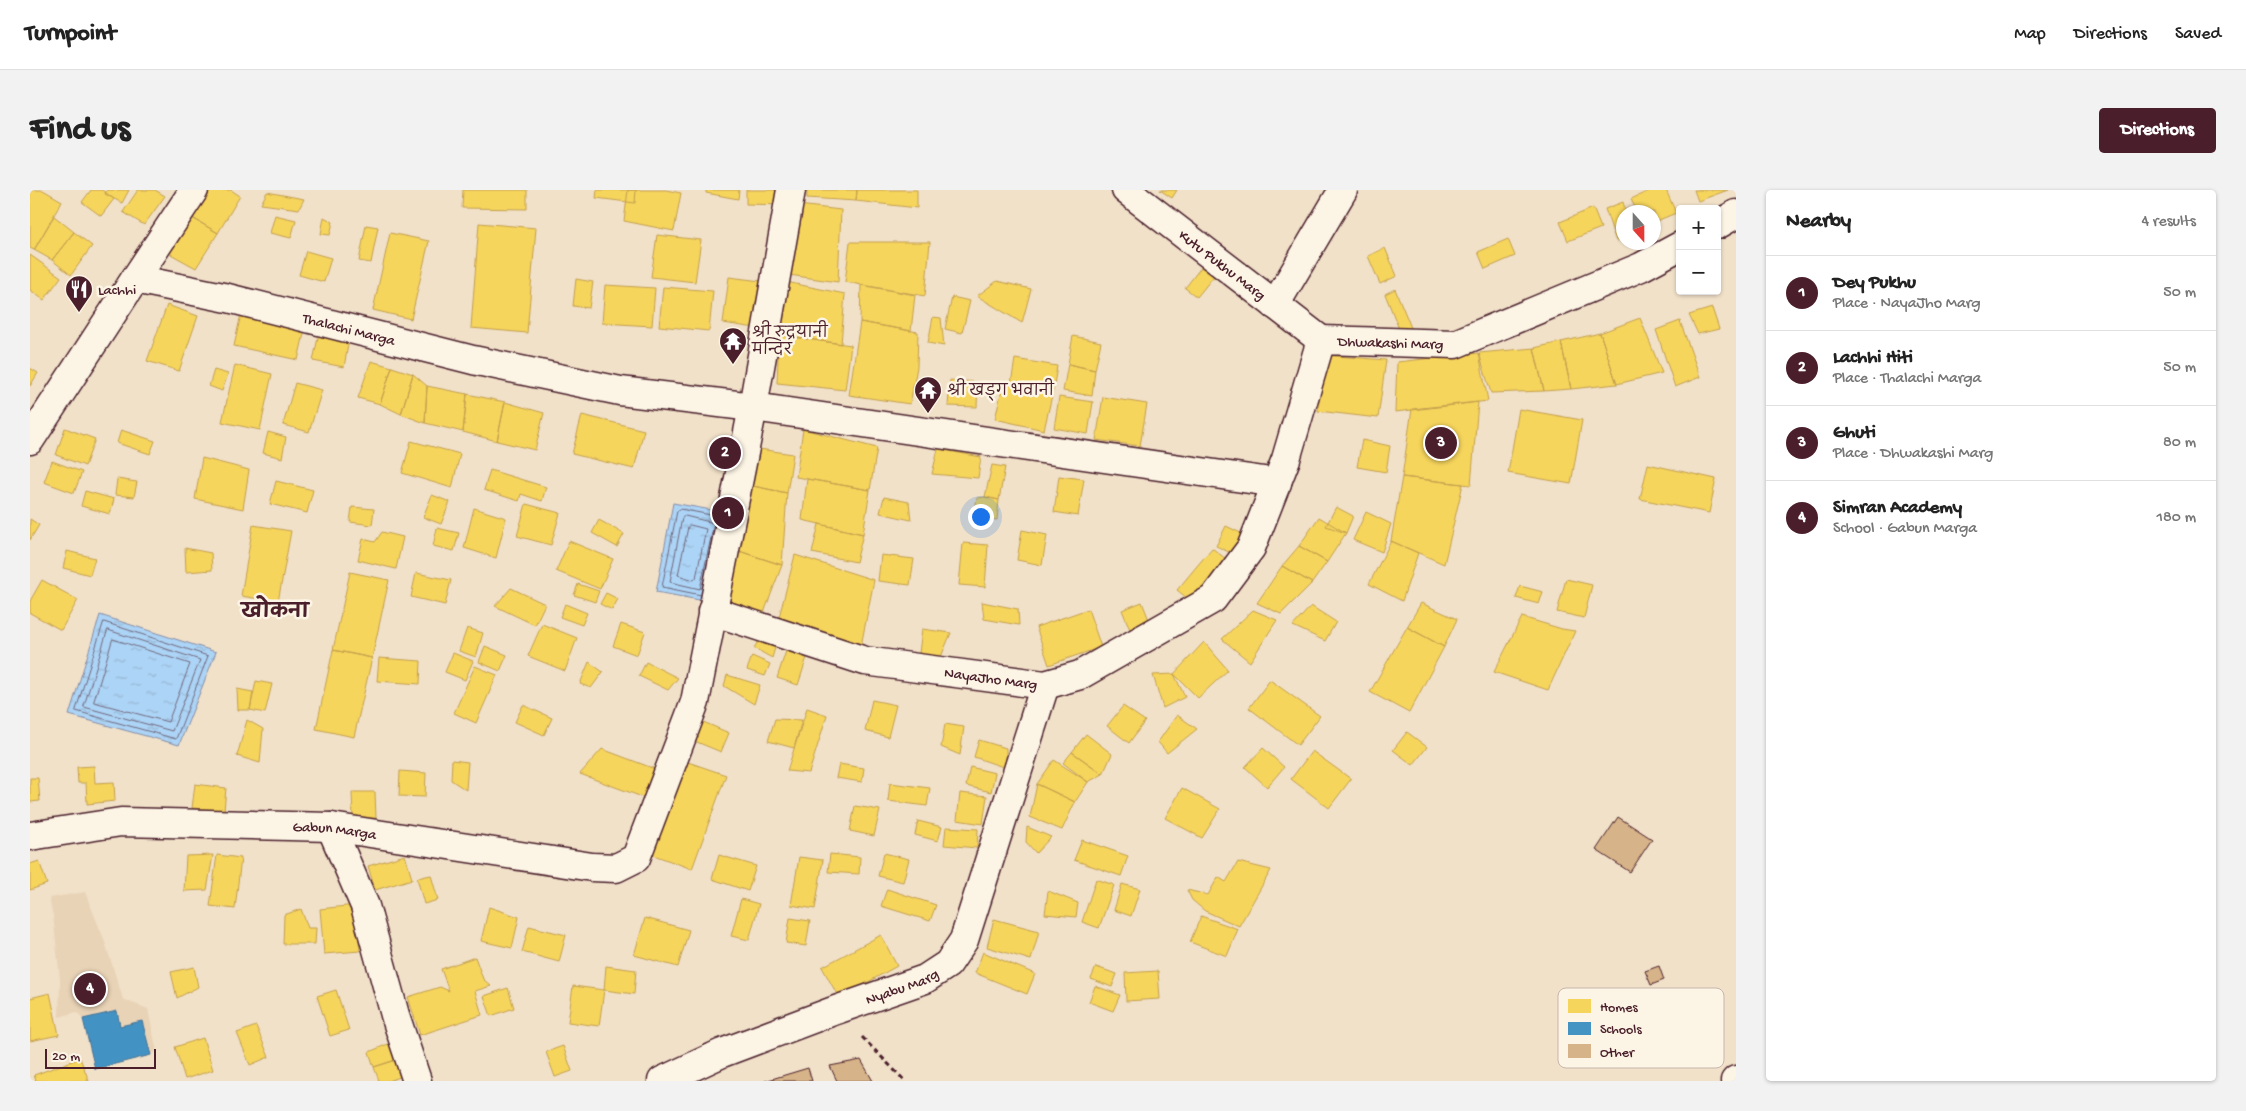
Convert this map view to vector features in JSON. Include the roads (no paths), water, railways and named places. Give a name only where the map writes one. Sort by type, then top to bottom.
[{"type":"street","points":[[30,440],[194,190]]},
{"type":"street","points":[[712,611],[753,406],[791,190]]},
{"type":"street","name":"Kutu Pukhu Marg","points":[[1126,190],[1321,340]]},
{"type":"street","points":[[1276,305],[1343,190]]},
{"type":"street","points":[[1721,223],[1736,214]]},
{"type":"street","name":"Dhwakashi Marg","points":[[1277,483],[1286,459],[1321,340],[1455,344],[1641,267],[1676,248]]},
{"type":"street","name":"Thalachi Marga","points":[[135,279],[228,298],[473,360],[620,391],[753,406],[1277,483]]},
{"type":"street","name":"NayaJho Marg","points":[[712,611],[865,661],[1045,685],[1080,674],[1213,599],[1251,548],[1277,483]]},
{"type":"street","name":"Gabun Marga","points":[[30,836],[121,822],[330,827],[592,867],[616,868],[636,858],[695,702],[712,611]]},
{"type":"street","name":"Nyabu Marg","points":[[662,1081],[722,1053],[925,979],[948,964],[964,940],[1045,685]]},
{"type":"street","points":[[330,827],[365,906],[394,1015],[417,1081]]},
{"type":"water","points":[[673,503],[728,513],[710,602],[656,592]]},
{"type":"water","points":[[100,615],[216,652],[179,745],[69,715]]},
{"type":"place","name":"Lachhi","points":[[79,313]]},
{"type":"place","name":"श्री रुद्रयानी मन्दिर","points":[[733,365]]},
{"type":"place","name":"श्री खड्ग भवानी","points":[[928,414]]},
{"type":"place","name":"Ghuti","points":[[1441,443]]},
{"type":"place","name":"Lachhi Hiti","points":[[725,453]]},
{"type":"place","name":"Dey Pukhu","points":[[728,513]]},
{"type":"place","name":"Simran Academy","points":[[90,989]]},
{"type":"district","name":"खोकना","points":[[275,610]]}]
